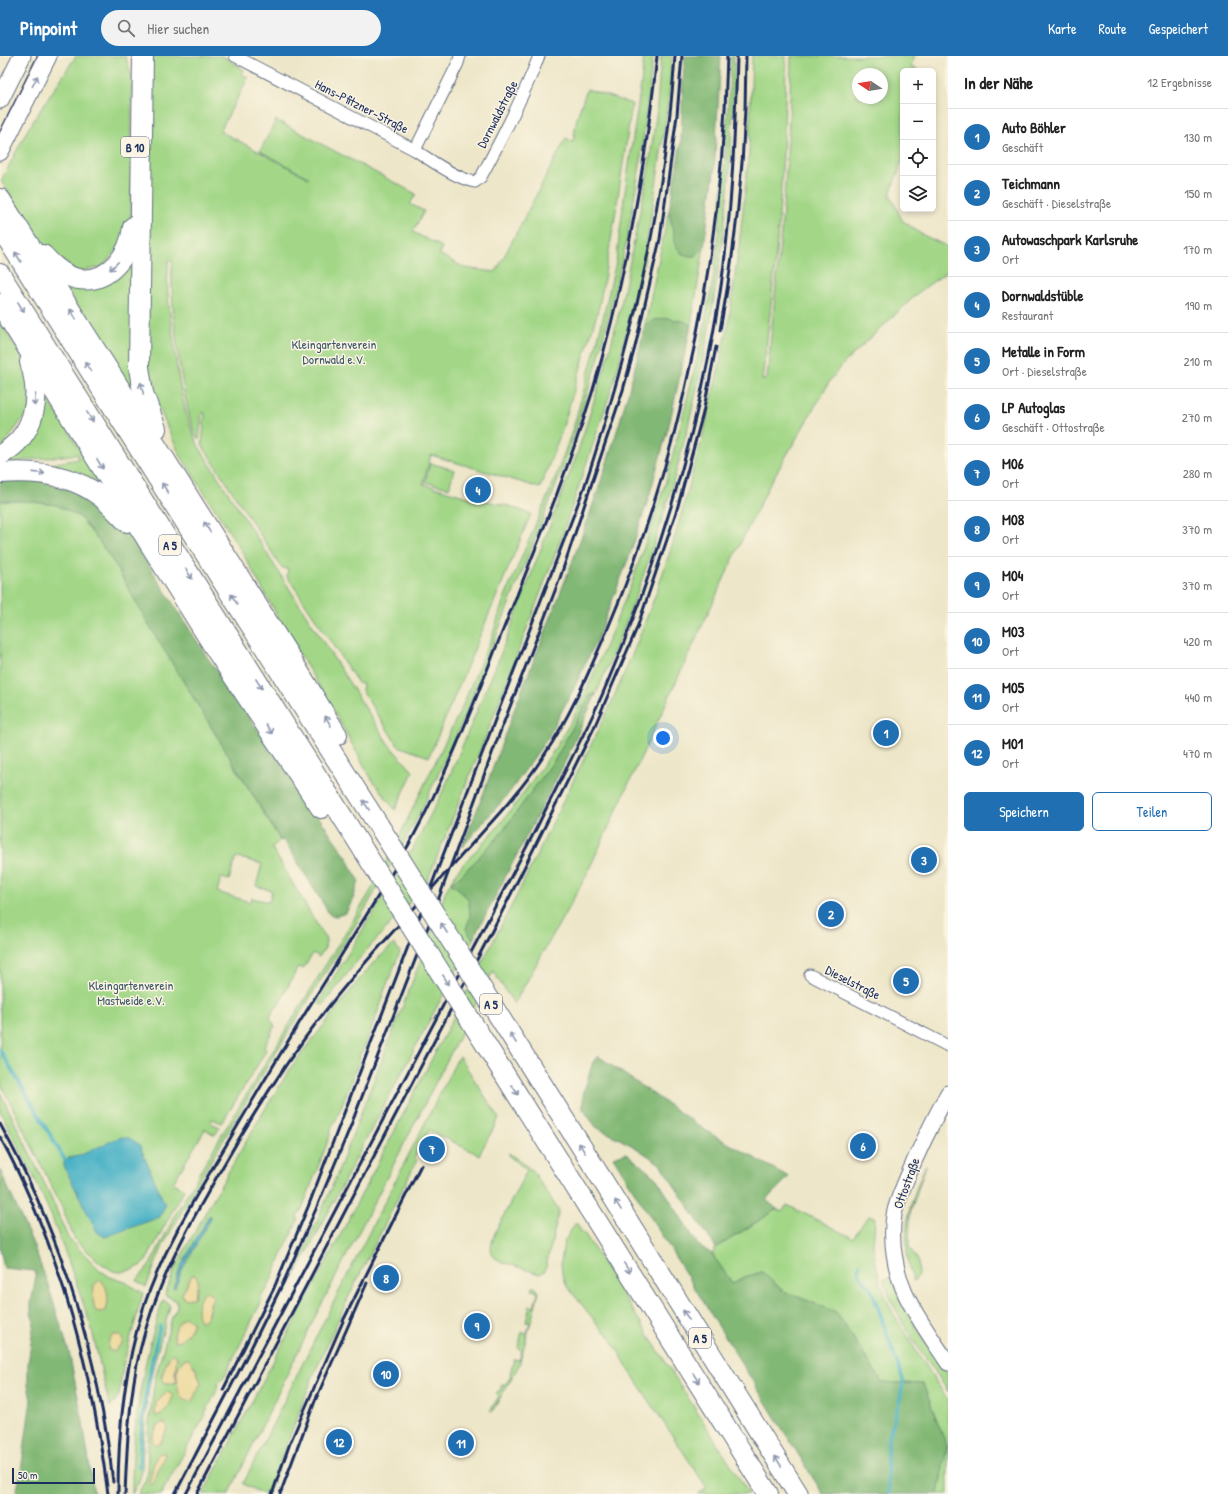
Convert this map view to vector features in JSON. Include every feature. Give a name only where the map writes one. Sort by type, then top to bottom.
[{"type":"highway","name":"B 10","points":[[23,235],[52,265],[68,276],[78,279],[86,279],[106,273],[114,267],[126,251],[132,232],[134,215],[136,78],[132,56]]},
{"type":"highway","points":[[143,56],[139,367],[148,408],[184,489]]},
{"type":"highway","name":"A 5","points":[[0,199],[291,659],[340,741],[352,783]]},
{"type":"highway","name":"A 5","points":[[0,227],[603,1181],[798,1494]]},
{"type":"highway","name":"A 5","points":[[0,274],[361,857],[410,924],[768,1494]]},
{"type":"highway","points":[[0,304],[216,650],[361,857]]},
{"type":"highway","points":[[0,455],[23,435],[32,420],[36,404],[35,378],[20,336]]},
{"type":"highway","points":[[0,473],[39,473],[57,476],[80,483],[101,496],[154,549]]},
{"type":"main road","points":[[0,100],[22,56]]},
{"type":"main road","points":[[0,152],[48,56]]},
{"type":"main road","name":"Ottostraße","points":[[948,1093],[918,1151],[903,1186],[894,1215],[893,1232],[899,1276],[906,1293],[948,1363]]},
{"type":"street","name":"Hans-Pfitzner-Straße","points":[[235,56],[415,150],[430,160],[468,180],[475,182]]},
{"type":"street","points":[[415,150],[458,63],[460,56]]},
{"type":"street","name":"Dornwaldstraße","points":[[475,182],[481,177],[507,127],[528,84],[539,56]]},
{"type":"street","name":"Dieselstraße","points":[[810,975],[948,1046]]},
{"type":"green space","points":[[76,56],[125,56],[132,77],[131,213],[126,235],[121,246],[102,267],[78,272],[48,252],[1,181],[28,129]]},
{"type":"green space","name":"Kleingartenverein Dornwald e.V.","points":[[150,56],[223,56],[244,70],[242,74],[248,78],[220,131],[309,178],[260,151],[276,120],[416,194],[410,204],[424,211],[413,232],[442,247],[439,254],[465,268],[495,272],[566,138],[573,142],[577,117],[587,89],[632,104],[614,223],[599,307],[561,433],[540,488],[431,455],[423,484],[471,498],[470,499],[476,501],[477,499],[509,506],[531,514],[429,757],[398,746],[362,691],[363,684],[358,683],[287,576],[288,569],[282,568],[202,445],[205,413],[202,413],[199,440],[193,429],[178,354],[172,297],[173,262],[169,260],[168,299],[177,365],[188,421],[193,434],[199,447],[389,745],[413,772],[395,810],[371,778],[323,692],[293,644],[241,550],[179,453],[155,399],[147,367]]},
{"type":"green space","points":[[644,56],[653,56],[640,165],[627,239],[598,360],[565,463],[458,732],[417,819],[364,911],[271,1060],[206,1169],[164,1243],[146,1287],[137,1281],[138,1279],[150,1265],[176,1213],[221,1136],[369,894],[397,841],[462,707],[491,640],[504,599],[563,457],[574,425],[598,339],[616,262]]},
{"type":"green space","points":[[661,56],[672,56],[670,89],[644,261],[615,379],[562,536],[491,723],[426,884],[358,960],[323,1005],[318,1003],[414,846],[445,787],[498,661],[576,457],[608,357],[622,300],[648,172],[656,117]]},
{"type":"green space","points":[[685,56],[721,56],[714,171],[704,247],[696,256],[682,254],[676,246],[669,211],[681,142]]},
{"type":"green space","points":[[731,56],[734,56],[728,193],[718,273],[708,335],[680,457],[663,517],[643,577],[621,636],[596,694],[590,695],[556,758],[498,837],[461,876],[450,883],[458,870],[495,830],[514,806],[554,750],[573,718],[591,680],[632,582],[666,481],[702,337],[714,275],[725,159]]},
{"type":"green space","points":[[752,56],[786,56],[782,178],[772,300],[762,380],[765,380],[767,378],[786,177],[791,56],[915,56],[911,67],[914,68],[900,68],[900,167],[890,194],[902,220],[921,234],[948,247],[948,271],[919,292],[845,362],[831,379],[771,482],[741,542],[585,878],[514,1004],[493,971],[315,1317],[229,1494],[203,1494],[343,1230],[519,891],[610,706],[635,648],[657,591],[675,536],[704,432],[728,327],[749,154]]},
{"type":"green space","points":[[669,211],[673,233],[696,256],[704,247],[691,325],[680,321],[662,320],[645,325]]},
{"type":"green space","points":[[132,265],[134,394],[64,285]]},
{"type":"green space","points":[[667,318],[683,321],[691,325],[670,421],[648,500],[629,557],[598,637],[574,688],[547,739],[509,793],[462,847],[590,513],[620,420],[634,372],[645,325],[654,320]]},
{"type":"green space","points":[[0,322],[26,364],[30,409],[0,450]]},
{"type":"green space","points":[[44,393],[105,488],[83,474],[46,465],[78,459],[77,454],[26,460],[15,463],[7,462]]},
{"type":"green space","points":[[430,463],[454,470],[449,488],[425,482]]},
{"type":"green space","points":[[0,478],[34,479],[81,492],[126,531],[207,657],[350,862],[349,864],[359,880],[353,899],[346,913],[337,916],[330,915],[284,840],[281,841],[149,625],[116,566],[80,517],[57,505],[25,501],[0,501]]},
{"type":"green space","name":"Kleingartenverein Mastweide e.V.","points":[[0,501],[25,501],[57,505],[80,517],[116,566],[149,625],[280,840],[272,848],[326,940],[325,948],[319,957],[313,953],[303,969],[298,967],[278,1006],[273,1011],[270,1018],[275,1026],[264,1047],[266,1051],[222,1123],[212,1119],[211,1123],[220,1127],[215,1135],[205,1129],[173,1183],[184,1189],[146,1261],[135,1269],[121,1272],[113,1271],[102,1264],[75,1240],[61,1205],[0,1082]],"holes":[[[236,857],[262,864],[256,886],[272,891],[269,902],[252,898],[250,902],[217,892],[221,878],[229,880]]]},
{"type":"green space","points":[[596,694],[563,766],[473,939],[466,929],[470,918],[469,900],[459,889],[450,883],[461,876],[498,837],[556,758],[590,695]]},
{"type":"green space","points":[[450,883],[459,889],[469,900],[470,918],[466,929],[473,939],[290,1286],[336,1177]]},
{"type":"green space","points":[[394,944],[400,952],[383,994],[383,998],[363,1051],[360,1053],[359,1061],[336,1120],[333,1124],[302,1209],[297,1216],[298,1219],[266,1291],[262,1295],[261,1302],[223,1379],[219,1382],[216,1392],[198,1428],[161,1494],[138,1494],[146,1479],[147,1473],[149,1423],[155,1379],[172,1317],[177,1307],[177,1301],[165,1295],[175,1268],[262,1114],[292,1066],[374,962]],"holes":[[[192,1275],[195,1275],[197,1289],[194,1297],[188,1298],[182,1294]],[[210,1294],[210,1307],[206,1319],[197,1310],[202,1295]],[[184,1317],[192,1327],[184,1337],[174,1337],[180,1321]],[[169,1357],[177,1357],[175,1375],[177,1378],[174,1383],[166,1383],[161,1377]],[[185,1359],[194,1365],[201,1383],[191,1401],[177,1383],[177,1369]],[[158,1425],[168,1428],[161,1442],[156,1445],[152,1437]]]},
{"type":"green space","points":[[459,1056],[499,1118],[479,1155],[429,1130],[414,1158],[417,1160],[349,1296],[313,1376],[268,1494],[263,1494],[243,1484]]},
{"type":"green space","points":[[598,1056],[708,1132],[789,1177],[766,1200],[777,1209],[716,1248],[660,1164],[635,1147],[596,1127],[583,1109],[583,1094],[593,1062]]},
{"type":"green space","points":[[0,1092],[51,1197],[68,1238],[101,1271],[110,1277],[125,1282],[143,1293],[123,1365],[119,1396],[110,1407],[91,1326],[68,1260],[51,1215],[32,1173],[0,1111]]},
{"type":"green space","points":[[509,1153],[533,1171],[559,1211],[545,1271],[539,1274],[505,1263],[495,1258],[491,1251],[495,1233],[527,1170],[509,1156]]},
{"type":"green space","points":[[626,1153],[657,1179],[698,1245],[712,1254],[732,1283],[762,1272],[783,1291],[836,1312],[882,1382],[923,1384],[947,1446],[938,1494],[823,1494],[613,1157]]},
{"type":"green space","points":[[926,1165],[910,1213],[909,1247],[918,1260],[919,1276],[913,1281],[909,1265],[906,1235],[910,1208],[919,1180]]},
{"type":"green space","points":[[0,1170],[32,1242],[47,1282],[69,1352],[83,1423],[94,1494],[16,1494],[21,1471],[31,1400],[28,1385],[28,1364],[34,1322],[31,1313],[31,1304],[36,1275],[35,1271],[4,1268],[0,1248]]},
{"type":"green space","points":[[787,1205],[853,1238],[868,1216],[875,1218],[873,1248],[880,1282],[890,1307],[901,1327],[948,1400],[948,1494],[938,1494],[946,1446],[923,1384],[882,1382],[836,1312],[783,1291],[762,1272],[732,1283],[712,1254],[716,1248],[777,1209],[781,1212]]},
{"type":"green space","points":[[576,1222],[749,1494],[698,1494],[707,1488],[629,1370],[609,1335],[602,1330],[567,1286],[562,1274],[561,1262],[564,1242]]},
{"type":"green space","points":[[891,1277],[919,1332],[948,1375],[948,1392],[904,1326],[896,1311],[883,1279]]},
{"type":"green space","points":[[533,1287],[535,1287],[539,1292],[519,1365],[492,1412],[490,1411],[499,1396],[496,1394],[500,1391],[502,1384],[506,1384],[511,1375],[514,1359],[519,1360],[522,1350],[518,1348],[522,1332],[527,1333],[530,1323],[526,1322],[530,1306],[534,1307],[538,1292],[532,1290]]},
{"type":"green space","points":[[163,1300],[170,1306],[151,1377],[145,1424],[142,1472],[132,1494],[132,1469],[136,1420],[149,1348]]},
{"type":"sand","points":[[192,1275],[195,1275],[198,1280],[193,1298],[184,1299],[182,1294]]},
{"type":"sand","points":[[100,1280],[107,1290],[108,1303],[106,1311],[98,1312],[95,1310],[93,1300],[94,1285]]},
{"type":"sand","points":[[205,1291],[213,1296],[213,1298],[207,1318],[200,1321],[197,1310],[200,1298]]},
{"type":"sand","points":[[184,1317],[193,1323],[189,1332],[180,1341],[175,1341],[174,1335],[176,1328]]},
{"type":"sand","points":[[113,1335],[119,1335],[123,1340],[122,1344],[115,1352],[108,1350],[109,1340]]},
{"type":"sand","points":[[172,1353],[177,1357],[175,1375],[177,1380],[174,1383],[166,1383],[162,1380],[163,1374]]},
{"type":"sand","points":[[188,1359],[198,1373],[201,1383],[192,1401],[183,1400],[179,1394],[178,1386],[177,1369],[183,1360]]},
{"type":"sand","points":[[167,1392],[173,1396],[170,1403],[165,1411],[156,1416],[156,1403]]},
{"type":"sand","points":[[162,1423],[165,1423],[168,1428],[161,1442],[156,1445],[152,1441],[154,1433]]},
{"type":"sand","points":[[160,1453],[165,1453],[165,1455],[154,1483],[150,1485],[149,1483],[154,1462]]},
{"type":"water","points":[[123,1137],[129,1138],[139,1144],[165,1205],[160,1217],[105,1237],[97,1232],[64,1166],[64,1162],[68,1158],[79,1156]]},
{"type":"water","points":[[209,1216],[211,1216],[211,1218],[182,1270],[175,1288],[173,1288],[181,1266]]},
{"type":"waterway","points":[[0,1050],[65,1160]]},
{"type":"waterway","points":[[860,1264],[860,1275],[872,1291],[903,1380],[888,1441],[887,1461],[889,1494]]},
{"type":"waterway","points":[[139,1467],[145,1396],[160,1326]]},
{"type":"tram line","points":[[0,131],[37,56]]},
{"type":"railway","points":[[118,1494],[119,1447],[123,1400],[131,1354],[143,1309],[160,1265],[204,1182],[290,1037],[394,871],[414,835],[464,729],[541,536],[583,422],[604,352],[624,268],[640,184],[657,56]]},
{"type":"railway","points":[[223,1390],[274,1288],[308,1207],[584,488],[617,382],[643,275],[663,167],[675,56]]},
{"type":"railway","points":[[175,1494],[251,1348],[284,1281],[316,1209],[349,1130],[433,914],[497,740],[560,578],[623,390],[635,347],[660,239],[677,115],[682,56]]},
{"type":"railway","points":[[125,1494],[131,1404],[140,1350],[164,1279],[197,1212],[269,1090],[321,1016],[372,955],[504,808],[534,771],[562,726],[586,678],[608,628],[658,491],[678,420],[694,347],[707,274],[717,201],[724,128],[727,56]]},
{"type":"railway","points":[[186,1494],[537,827],[595,710],[623,645],[642,595],[675,493],[702,389],[721,286],[728,229],[734,142],[737,56]]},
{"type":"railway","points":[[720,330],[736,228],[744,125],[746,56]]},
{"type":"railway","points":[[197,1494],[505,906],[593,730],[637,628],[676,513],[703,413],[716,347]]},
{"type":"railway","points":[[0,1124],[22,1166],[41,1209],[59,1253],[74,1297],[98,1389],[107,1435],[113,1482]]},
{"type":"railway","points":[[0,1137],[40,1222],[70,1311],[83,1356],[93,1402],[108,1494]]},
{"type":"railway","points":[[272,1494],[290,1443],[344,1319],[421,1165]]},
{"type":"railway","points":[[280,1494],[315,1401],[367,1283]]},
{"type":"place","name":"Dornwaldstüble","points":[[478,490]]},
{"type":"place","name":"Auto Böhler","points":[[886,733]]},
{"type":"place","name":"Autowaschpark Karlsruhe","points":[[924,860]]},
{"type":"place","name":"Teichmann","points":[[831,914]]},
{"type":"place","name":"Metalle in Form","points":[[906,981]]},
{"type":"place","name":"LP Autoglas","points":[[863,1146]]},
{"type":"place","name":"M06","points":[[432,1149]]},
{"type":"place","name":"M08","points":[[386,1278]]},
{"type":"place","name":"M04","points":[[477,1326]]},
{"type":"place","name":"M03","points":[[386,1374]]},
{"type":"place","name":"M01","points":[[339,1442]]},
{"type":"place","name":"M05","points":[[461,1443]]}]
